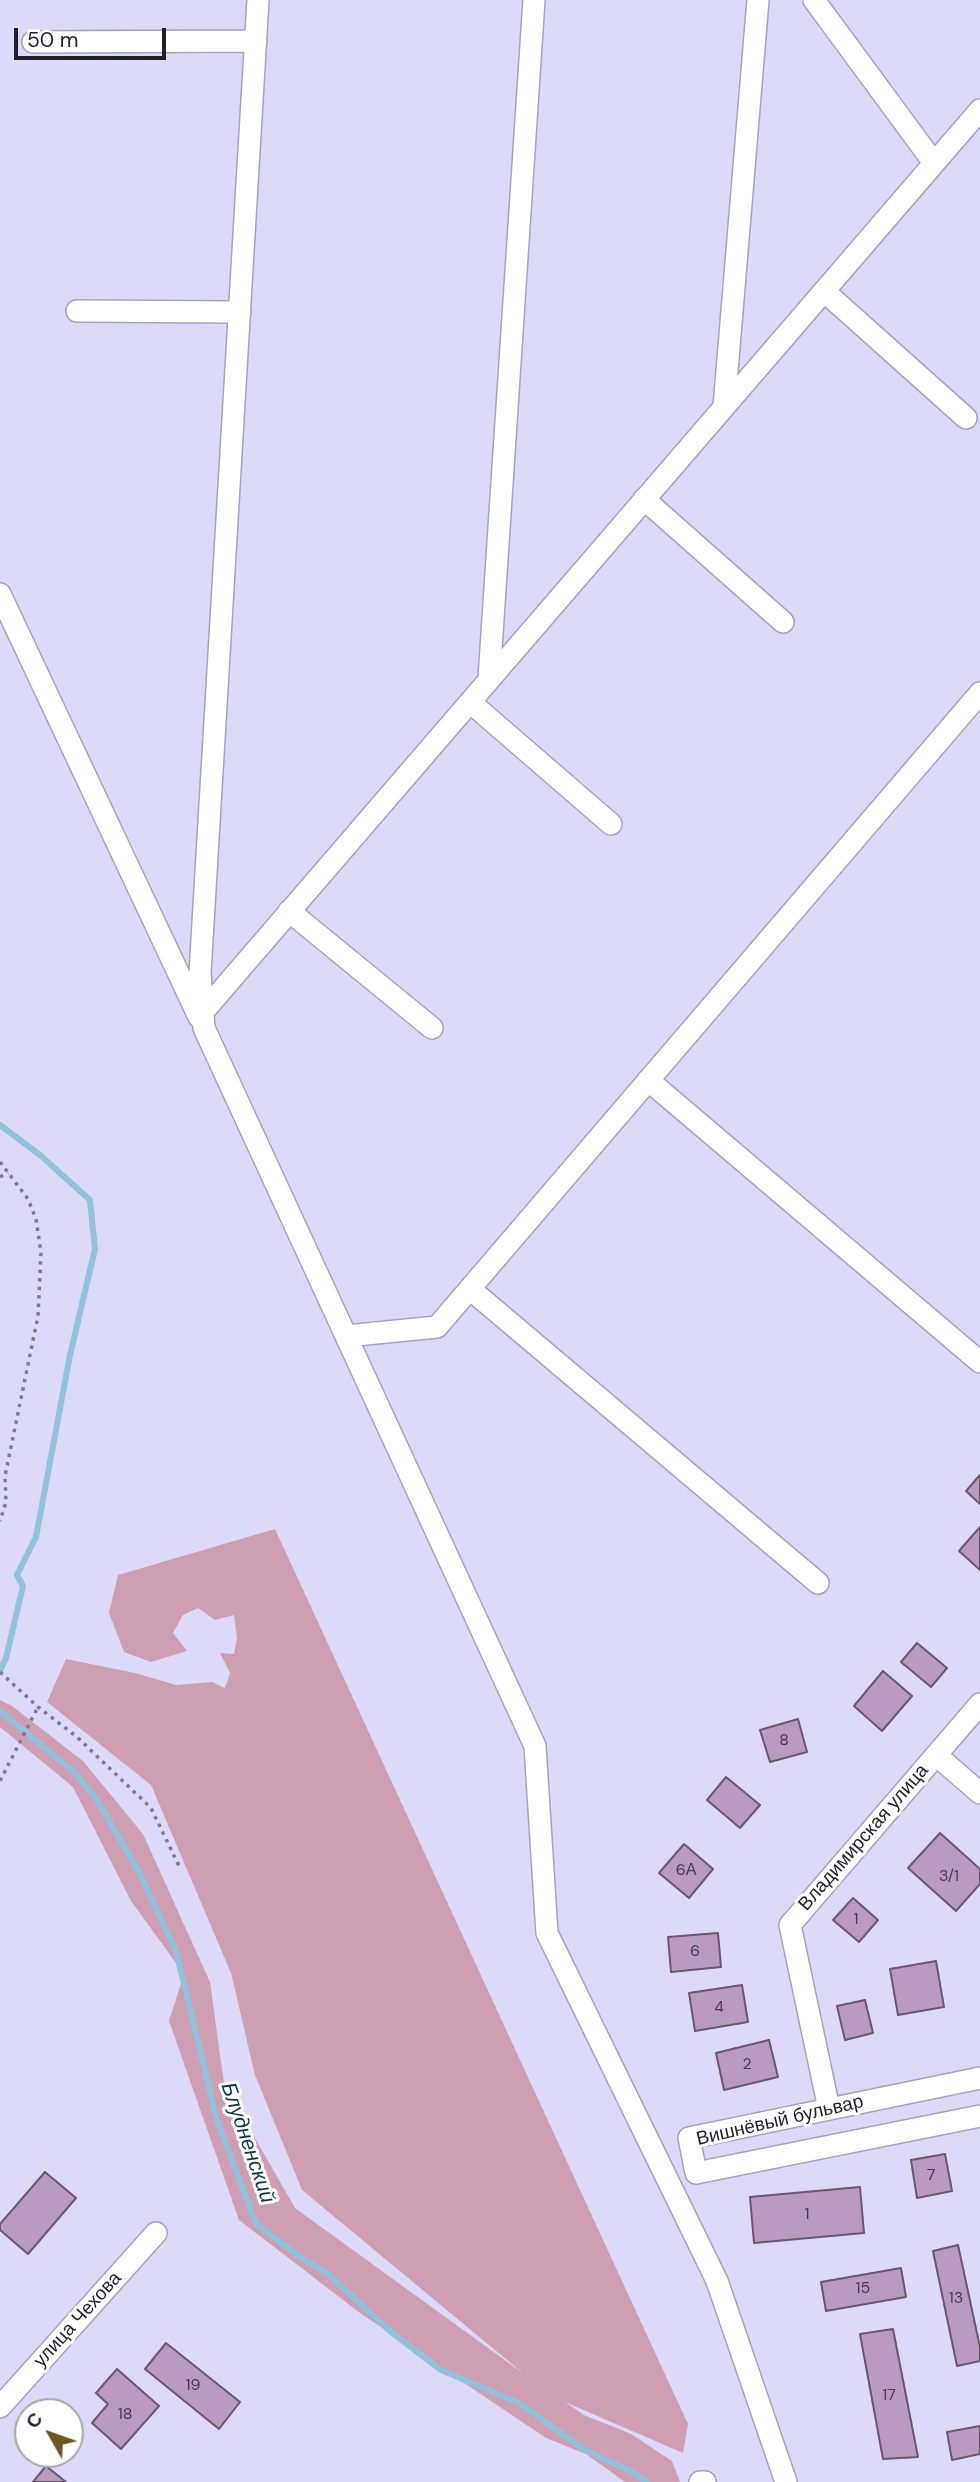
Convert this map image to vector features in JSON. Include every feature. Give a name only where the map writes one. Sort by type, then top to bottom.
[{"type":"street","points":[[203,1020],[200,973],[258,0]]},
{"type":"street","points":[[489,679],[534,0]]},
{"type":"street","points":[[724,407],[758,0]]},
{"type":"street","points":[[814,0],[934,163]]},
{"type":"street","points":[[33,42],[256,41]]},
{"type":"street","points":[[203,1020],[289,911],[980,110]]},
{"type":"street","points":[[824,291],[966,418]]},
{"type":"street","points":[[78,311],[240,312]]},
{"type":"street","points":[[645,499],[783,622]]},
{"type":"street","points":[[0,594],[203,1020],[535,1746],[547,1933],[717,2281],[786,2482]]},
{"type":"street","points":[[346,1336],[437,1327],[980,694]]},
{"type":"street","points":[[470,702],[611,824]]},
{"type":"street","points":[[289,911],[432,1028]]},
{"type":"street","points":[[648,1080],[980,1362]]},
{"type":"street","points":[[470,1289],[818,1583]]},
{"type":"street","name":"Владимирская улица","points":[[829,2109],[790,1925],[980,1704]]},
{"type":"street","points":[[936,1755],[980,1793]]},
{"type":"street","name":"Вишнёвый бульвар","points":[[980,2078],[688,2138],[696,2173],[980,2116]]},
{"type":"street","name":"улица Чехова","points":[[0,2407],[156,2233]]},
{"type":"path","points":[[0,1162],[28,1199],[36,1219],[41,1253],[38,1316],[5,1476],[6,1502],[0,1521]]},
{"type":"path","points":[[0,1177],[8,1173]]},
{"type":"path","points":[[0,1479],[5,1476]]},
{"type":"path","points":[[0,1672],[38,1707],[77,1737],[151,1808],[179,1866]]},
{"type":"path","points":[[0,1781],[38,1707]]},
{"type":"shaded area","points":[[275,1529],[688,2424],[683,2453],[565,2402],[584,2415],[631,2434],[672,2461],[680,2482],[625,2482],[586,2454],[546,2438],[360,2313],[239,2220],[169,2021],[184,1974],[131,1901],[73,1787],[0,1727],[0,1700],[12,1706],[83,1761],[143,1834],[210,1982],[224,2084],[295,2208],[524,2374],[302,2190],[255,2075],[231,1973],[151,1785],[47,1702],[66,1659],[135,1673],[176,1685],[212,1682],[225,1688],[230,1673],[220,1653],[234,1654],[237,1638],[234,1615],[215,1620],[198,1608],[183,1615],[173,1633],[187,1651],[151,1662],[124,1652],[109,1613],[118,1575]]},
{"type":"building","points":[[980,1475],[980,1504],[966,1491]]},
{"type":"building","points":[[980,1527],[980,1570],[959,1551]]},
{"type":"building","points":[[917,1643],[947,1668],[931,1687],[901,1662]]},
{"type":"building","points":[[883,1671],[912,1696],[882,1731],[854,1706]]},
{"type":"building","points":[[798,1719],[807,1752],[770,1762],[760,1730]]},
{"type":"building","points":[[726,1777],[760,1805],[740,1828],[707,1800]]},
{"type":"building","points":[[940,1833],[980,1869],[980,1884],[956,1911],[908,1868]]},
{"type":"building","points":[[684,1844],[713,1869],[689,1898],[659,1873]]},
{"type":"building","points":[[853,1898],[878,1920],[859,1942],[833,1920]]},
{"type":"building","points":[[718,1933],[721,1967],[671,1972],[668,1937]]},
{"type":"building","points":[[936,1961],[944,2007],[898,2015],[890,1969]]},
{"type":"building","points":[[742,1985],[748,2022],[695,2031],[689,1993]]},
{"type":"building","points":[[865,2000],[873,2033],[845,2040],[837,2006]]},
{"type":"building","points":[[769,2040],[778,2077],[724,2090],[716,2053]]},
{"type":"building","points":[[945,2154],[952,2191],[917,2198],[911,2160]]},
{"type":"building","points":[[45,2172],[76,2198],[28,2254],[0,2230],[0,2224]]},
{"type":"building","points":[[860,2187],[864,2233],[754,2243],[750,2197]]},
{"type":"building","points":[[958,2245],[980,2347],[980,2361],[957,2366],[933,2251]]},
{"type":"building","points":[[901,2268],[906,2297],[826,2311],[821,2282]]},
{"type":"building","points":[[893,2329],[918,2457],[883,2459],[860,2334]]},
{"type":"building","points":[[166,2343],[240,2402],[219,2429],[145,2369]]},
{"type":"building","points":[[117,2369],[159,2406],[121,2449],[92,2423],[108,2404],[96,2393]]},
{"type":"building","points":[[980,2426],[980,2454],[952,2460],[947,2432]]},
{"type":"building","points":[[44,2468],[48,2468],[66,2482],[33,2482]]},
{"type":"waterway","points":[[0,1125],[40,1155],[90,1200],[95,1249],[70,1355],[36,1537],[17,1575],[23,1586],[6,1658],[0,1671]]},
{"type":"waterway","name":"Блудненский","points":[[0,1711],[75,1773],[97,1800],[139,1872],[176,1951],[217,2120],[256,2224],[328,2274],[390,2331],[441,2370],[519,2403],[585,2450],[633,2472],[646,2482]]}]
